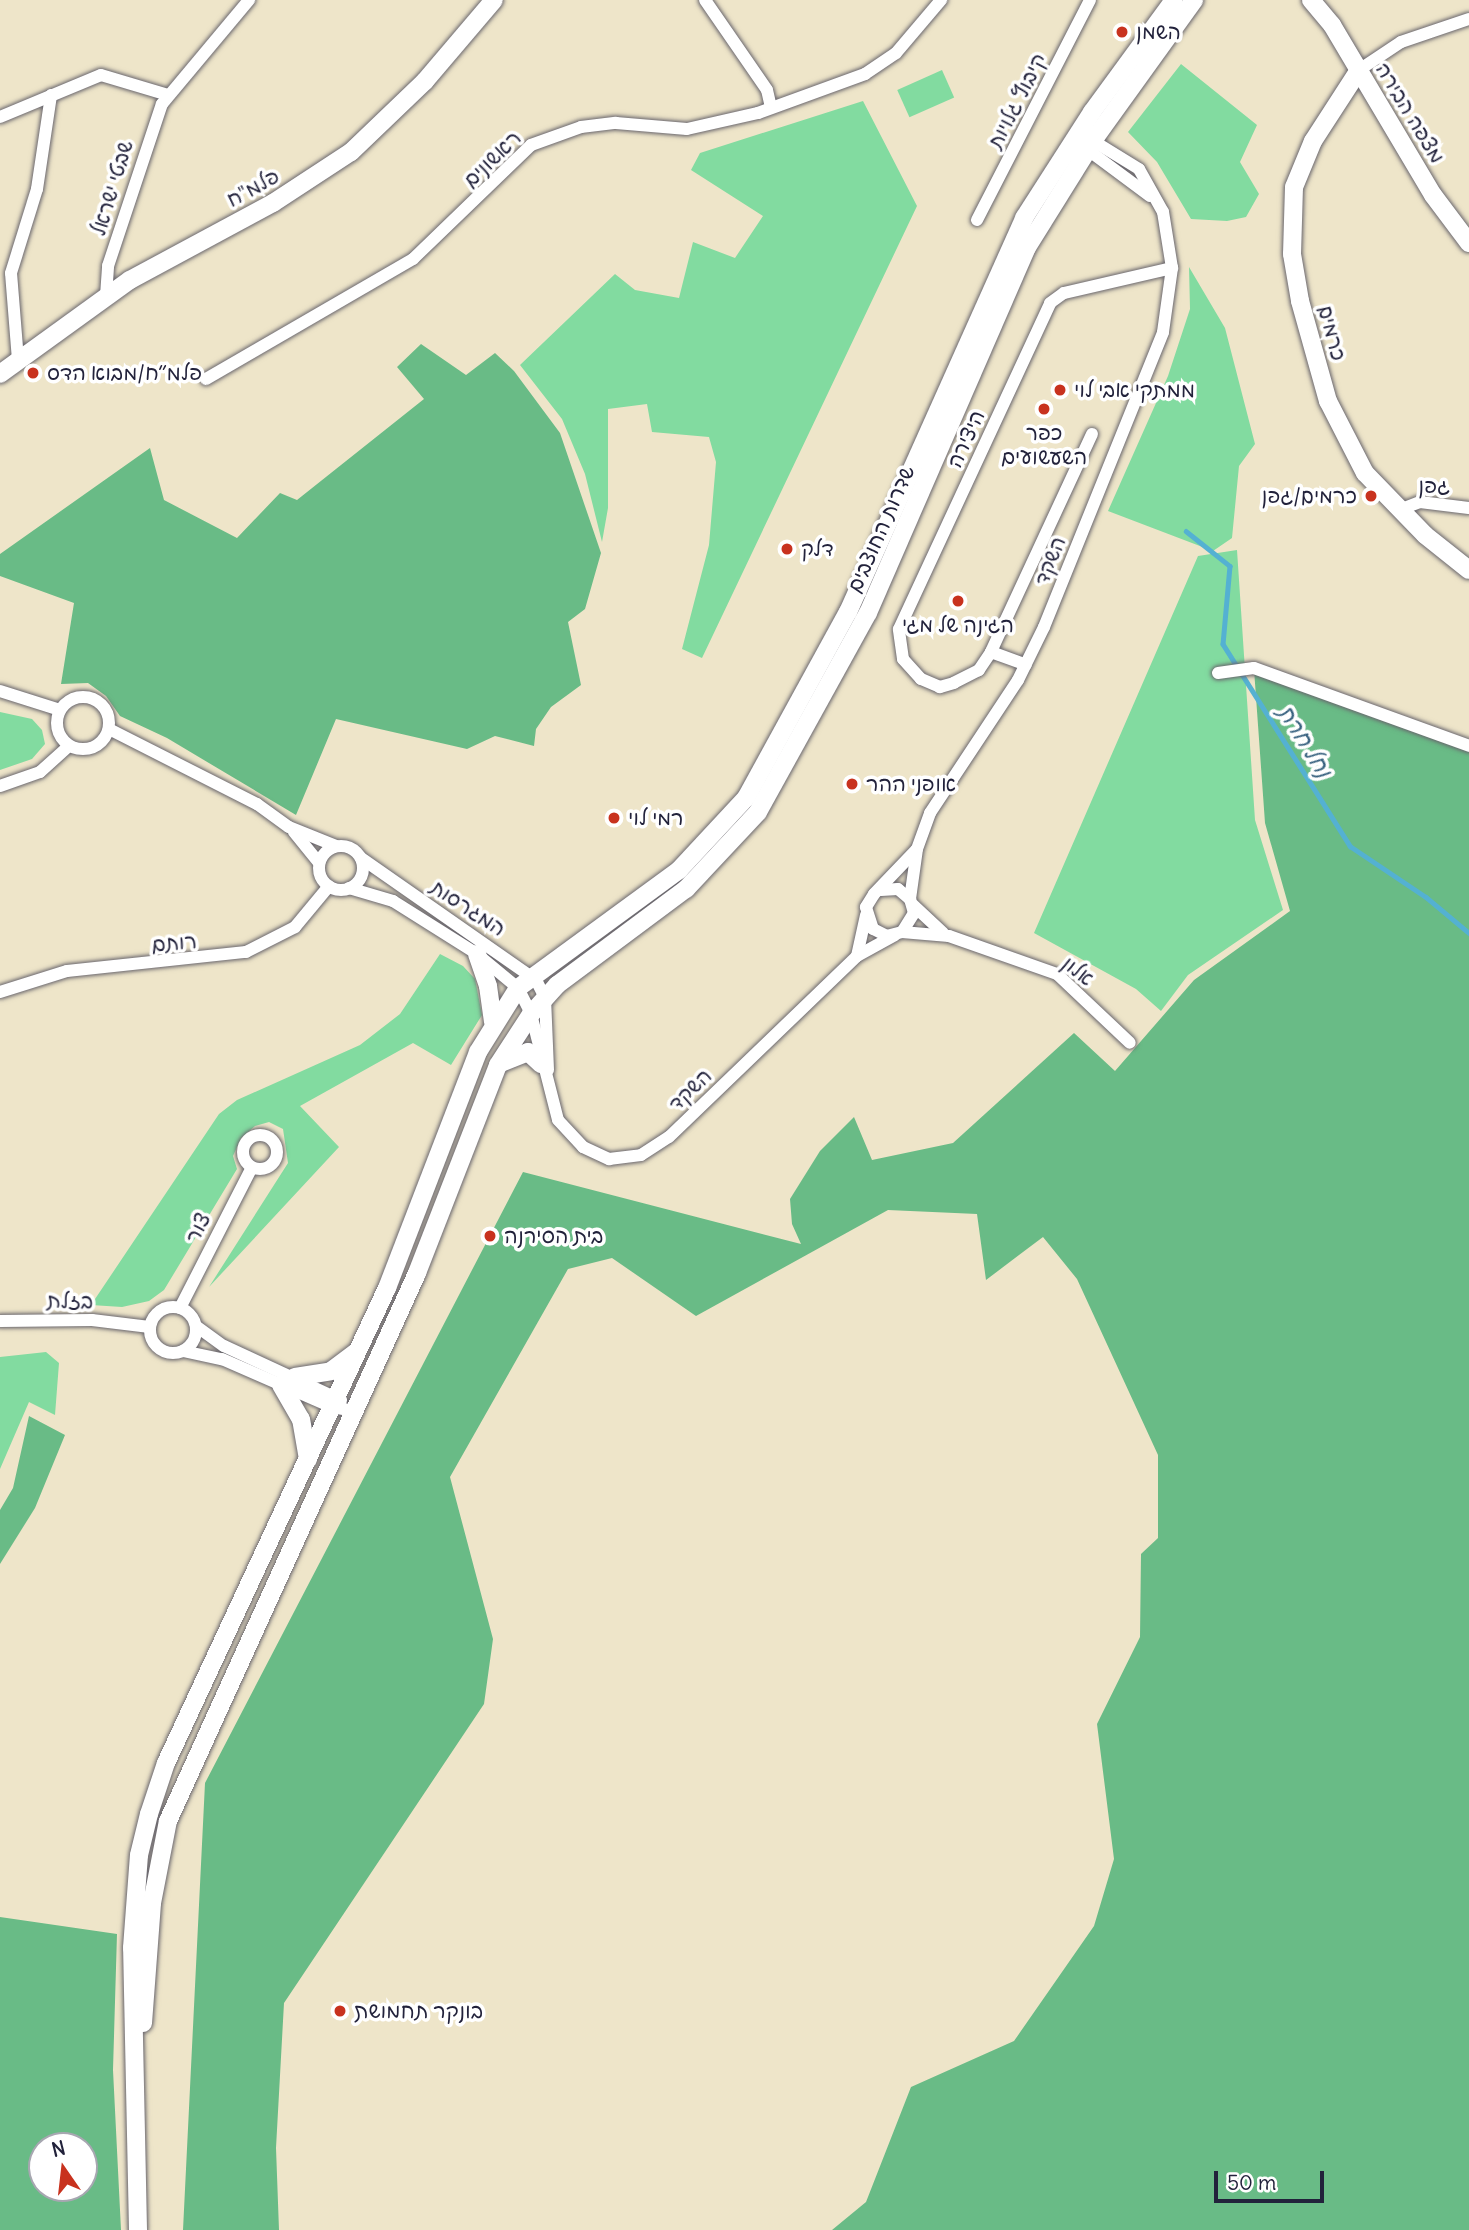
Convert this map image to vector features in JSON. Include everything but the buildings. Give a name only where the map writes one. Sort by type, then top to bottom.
[{"type":"main road","name":"פלמ\"ח","points":[[0,374],[106,296],[317,177],[351,152],[425,81],[494,0]]},
{"type":"main road","name":"שדרות החוצבים","points":[[134,2145],[152,1903],[168,1821],[418,1273],[498,1065],[531,1014],[545,998],[583,963],[686,889],[758,812],[856,638],[1026,249],[1086,141],[1174,0]]},
{"type":"main road","name":"שדרות החוצבים","points":[[134,2145],[132,1948],[139,1855],[149,1814],[166,1763],[360,1349],[493,1022],[524,982],[679,870],[746,798],[848,612],[1019,226],[1194,0]]},
{"type":"main road","name":"מצפה הבירה","points":[[1311,1],[1359,70],[1433,195],[1469,243]]},
{"type":"main road","name":"כרמים","points":[[1359,70],[1312,141],[1294,187],[1292,254],[1312,350],[1328,401],[1365,472],[1399,510],[1469,570]]},
{"type":"main road","points":[[477,954],[488,986],[493,1022]]},
{"type":"main road","points":[[498,1065],[528,1052],[541,1064]]},
{"type":"main road","points":[[308,1459],[301,1419],[288,1381],[331,1371],[360,1349]]},
{"type":"main road","points":[[134,2145],[138,2230]]},
{"type":"street","name":"שבטי ישראל","points":[[106,296],[108,265],[151,127],[167,95],[248,0]]},
{"type":"street","points":[[705,0],[766,90],[771,108]]},
{"type":"street","name":"ראשונים","points":[[206,379],[413,259],[442,236],[511,162],[554,134],[616,123],[701,127],[771,108],[865,74],[896,53],[941,0]]},
{"type":"street","name":"קיבוץ גלויות","points":[[977,220],[1090,0]]},
{"type":"street","points":[[1359,70],[1401,42],[1469,19]]},
{"type":"street","points":[[0,117],[101,75],[167,95]]},
{"type":"street","points":[[18,360],[11,273],[37,189],[51,95]]},
{"type":"street","points":[[1086,141],[1139,169],[1163,212],[1172,268]]},
{"type":"street","name":"השקד","points":[[911,902],[917,849],[943,789],[1026,665],[1152,366],[1163,332],[1172,268]]},
{"type":"street","name":"היצירה","points":[[1092,433],[991,652],[979,670],[940,687],[920,679],[902,659],[899,629],[1050,303],[1064,293],[1172,268]]},
{"type":"street","name":"גפן","points":[[1399,510],[1420,502],[1469,508]]},
{"type":"street","points":[[991,652],[1026,665]]},
{"type":"street","points":[[1218,673],[1254,668],[1469,746]]},
{"type":"street","points":[[0,691],[60,710]]},
{"type":"street","points":[[0,786],[40,772],[69,746],[93,747],[109,729],[107,713],[93,699],[77,698],[60,710],[57,730],[69,746]]},
{"type":"street","points":[[109,729],[257,804],[289,827],[336,846],[351,848],[361,858],[362,876],[349,888],[329,886],[320,875],[319,863],[289,827]]},
{"type":"street","points":[[319,863],[327,851],[336,846]]},
{"type":"street","name":"השקד","points":[[881,890],[917,849]]},
{"type":"street","name":"המגרסות","points":[[361,858],[545,998]]},
{"type":"street","name":"רותם","points":[[0,992],[67,971],[246,952],[295,927],[329,886]]},
{"type":"street","name":"המגרסות","points":[[349,888],[380,894],[524,982],[531,1014]]},
{"type":"street","points":[[857,956],[869,900],[881,890],[898,889],[911,902],[912,921],[899,934],[880,934],[866,915]]},
{"type":"street","name":"אלון","points":[[911,902],[925,921],[949,936],[1058,974],[1130,1043]]},
{"type":"street","name":"השקד","points":[[531,1014],[541,1064],[558,1120],[583,1147],[609,1159],[641,1155],[669,1137],[857,956],[899,934]]},
{"type":"street","name":"אלון","points":[[899,934],[949,936]]},
{"type":"street","name":"השקד","points":[[545,998],[549,1088]]},
{"type":"street","name":"צור","points":[[180,1308],[251,1167]]},
{"type":"street","points":[[288,1381],[222,1359],[183,1351],[162,1350],[144,1326],[161,1311],[180,1308],[191,1315],[196,1326],[224,1346],[288,1381],[355,1411]]},
{"type":"street","name":"בזלת","points":[[0,1321],[92,1320],[144,1326]]},
{"type":"street","points":[[183,1351],[194,1341],[196,1326]]},
{"type":"green space","points":[[1181,64],[1257,125],[1240,162],[1259,194],[1246,217],[1227,221],[1191,219],[1157,162],[1128,132]]},
{"type":"green space","points":[[942,70],[954,97],[909,117],[897,90]]},
{"type":"green space","points":[[863,101],[917,206],[702,658],[682,649],[709,545],[716,462],[709,437],[652,432],[647,404],[608,409],[608,508],[602,542],[585,474],[562,419],[520,365],[615,274],[635,290],[679,298],[693,242],[735,258],[763,216],[691,170],[700,153]]},
{"type":"green space","points":[[1189,267],[1225,328],[1255,444],[1239,466],[1232,538],[1213,551],[1108,511],[1168,376],[1190,309]]},
{"type":"green space","points":[[421,344],[466,375],[495,353],[514,371],[560,433],[601,553],[585,609],[568,622],[581,685],[551,707],[536,729],[534,746],[495,736],[467,749],[336,719],[296,815],[167,738],[120,716],[106,696],[88,683],[61,684],[74,603],[0,576],[0,554],[150,448],[164,500],[237,538],[280,493],[297,500],[424,399],[397,367]]},
{"type":"green space","points":[[1237,550],[1255,820],[1283,910],[1188,975],[1161,1011],[1136,989],[1034,933],[1198,556]]},
{"type":"green space","points":[[1254,669],[1469,744],[1469,2230],[832,2230],[866,2202],[911,2087],[1014,2041],[1094,1926],[1114,1859],[1097,1724],[1140,1637],[1141,1554],[1158,1538],[1158,1455],[1077,1279],[1043,1237],[986,1280],[977,1214],[888,1210],[696,1316],[612,1258],[568,1269],[450,1477],[493,1639],[484,1704],[284,2003],[276,2148],[279,2230],[183,2230],[205,1783],[523,1172],[801,1244],[792,1224],[790,1199],[820,1151],[854,1117],[872,1160],[953,1143],[1074,1033],[1115,1071],[1194,980],[1290,911],[1265,823]]},
{"type":"green space","points":[[0,712],[32,719],[42,730],[45,744],[32,759],[0,770]]},
{"type":"green space","points":[[440,954],[463,966],[475,979],[482,1015],[451,1065],[413,1043],[300,1106],[339,1147],[209,1287],[288,1163],[283,1129],[269,1122],[255,1126],[241,1138],[233,1156],[237,1169],[164,1290],[149,1301],[122,1307],[91,1305],[219,1114],[237,1100],[360,1045],[400,1014]]},
{"type":"green space","points":[[46,1352],[59,1363],[55,1415],[29,1402],[0,1469],[0,1357]]},
{"type":"green space","points":[[29,1416],[65,1435],[35,1508],[0,1564],[0,1510],[13,1488]]},
{"type":"green space","points":[[0,1917],[117,1934],[113,2070],[121,2230],[0,2230]]},
{"type":"waterway","name":"נחל חרת","points":[[1186,531],[1230,566],[1223,644],[1350,846],[1426,897],[1469,933]]},
{"type":"place","name":"השמן","points":[[1122,32]]},
{"type":"place","name":"פלמ״ח/מבוא הדס","points":[[33,373]]},
{"type":"place","name":"ממתקי אבי לוי","points":[[1060,390]]},
{"type":"place","name":"כפר השעשועים","points":[[1044,409]]},
{"type":"place","name":"כרמים/גפן","points":[[1371,496]]},
{"type":"place","name":"דלק","points":[[787,549]]},
{"type":"place","name":"הגינה של מגי","points":[[958,601]]},
{"type":"place","name":"אופני ההר","points":[[852,784]]},
{"type":"place","name":"רמי לוי","points":[[614,818]]},
{"type":"place","name":"בית הסירנה","points":[[490,1236]]},
{"type":"place","name":"בונקר תחמושת","points":[[340,2011]]}]
